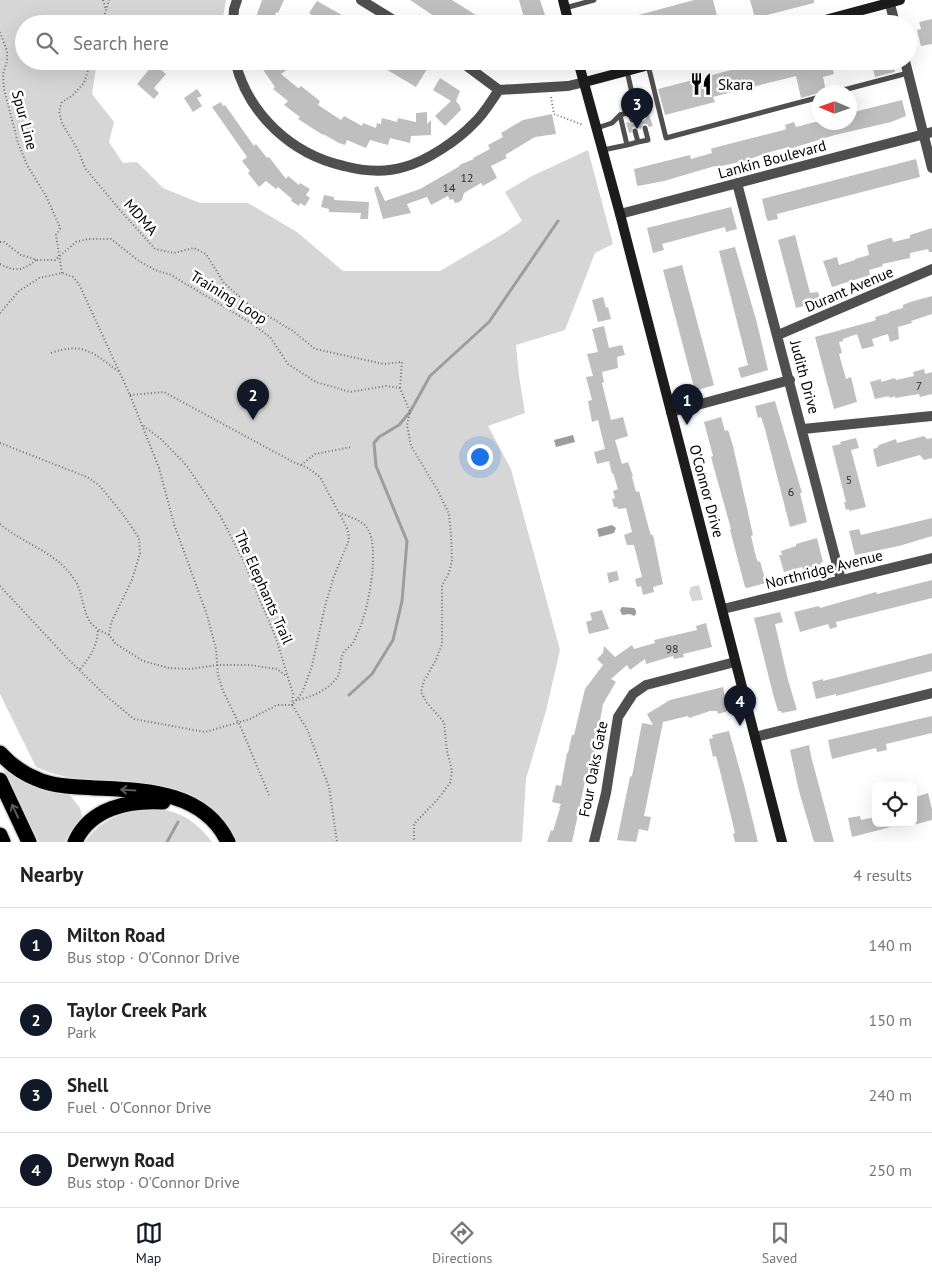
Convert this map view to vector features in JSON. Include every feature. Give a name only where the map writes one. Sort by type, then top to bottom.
[{"type":"highway","points":[[0,753],[21,770],[38,780],[58,785],[143,791],[178,798],[190,803],[214,822],[224,833],[228,842]]},
{"type":"highway","points":[[0,780],[29,842]]},
{"type":"highway","points":[[75,842],[93,819],[108,809],[126,803],[149,801],[174,805],[198,818],[215,835],[218,842]]},
{"type":"highway","points":[[0,835],[3,842]]},
{"type":"main road","points":[[842,15],[893,1]]},
{"type":"main road","name":"O'Connor Drive","points":[[581,70],[620,214],[782,842]]},
{"type":"main road","points":[[584,82],[631,70]]},
{"type":"street","points":[[234,15],[237,0]]},
{"type":"street","points":[[361,0],[385,15]]},
{"type":"street","points":[[893,1],[894,15]]},
{"type":"street","points":[[238,70],[249,98],[260,113],[282,136],[300,150],[325,162],[359,170],[378,171],[404,167],[437,151],[474,123],[499,90]]},
{"type":"street","points":[[472,70],[499,90],[568,86],[584,82]]},
{"type":"street","points":[[907,70],[928,134],[932,168]]},
{"type":"street","name":"Lankin Boulevard","points":[[620,214],[928,134]]},
{"type":"street","name":"Judith Drive","points":[[737,183],[803,429],[841,580]]},
{"type":"street","name":"Durant Avenue","points":[[778,335],[932,269]]},
{"type":"street","points":[[670,412],[790,380]]},
{"type":"street","points":[[803,429],[932,416]]},
{"type":"street","name":"Northridge Avenue","points":[[723,609],[932,558]]},
{"type":"street","name":"Four Oaks Gate","points":[[594,842],[606,793],[618,717],[633,694],[646,685],[736,662]]},
{"type":"street","points":[[754,737],[932,693]]},
{"type":"lane","points":[[564,4],[594,0]]},
{"type":"lane","points":[[649,70],[666,138],[812,99]]},
{"type":"lane","points":[[627,71],[633,111],[632,120]]},
{"type":"lane","points":[[857,86],[908,73]]},
{"type":"lane","points":[[596,128],[612,124],[620,115],[641,109],[642,117]]},
{"type":"lane","points":[[620,115],[627,145]]},
{"type":"lane","points":[[603,150],[648,140],[645,128]]},
{"type":"lane","points":[[635,131],[638,142]]},
{"type":"path","points":[[103,0],[107,12]]},
{"type":"path","points":[[106,15],[109,0]]},
{"type":"path","name":"Spur Line","points":[[0,32],[7,51],[7,61],[3,74],[6,102],[22,156],[58,219],[60,229],[56,235],[62,273]]},
{"type":"path","name":"MDMA","points":[[88,70],[84,83],[72,96],[62,102],[59,111],[62,123],[79,152],[85,168],[119,210],[155,249],[174,253],[194,248],[206,254],[224,283],[248,304],[294,332],[315,349],[384,364],[402,362],[400,388]]},
{"type":"path","points":[[551,97],[554,114],[583,125]]},
{"type":"path","name":"Training Loop","points":[[0,264],[18,270],[27,267],[36,260],[55,260],[76,242],[88,239],[111,239],[139,261],[155,270],[172,275],[251,323],[270,337],[288,364],[316,382],[350,392],[386,386],[400,388]]},
{"type":"path","points":[[0,242],[4,242],[21,254],[36,260]]},
{"type":"path","points":[[0,313],[19,291],[39,278],[62,273],[73,277],[78,284],[120,372],[142,425],[158,468],[174,524],[207,615],[216,649],[217,665],[223,691],[269,794]]},
{"type":"path","points":[[51,353],[74,347],[87,350],[120,372]]},
{"type":"path","points":[[400,388],[410,412],[407,425],[411,446],[438,491],[449,514],[452,560],[449,573],[442,585],[442,644],[436,660],[424,681],[421,692],[426,703],[444,722],[447,751],[452,770],[450,783],[438,800],[414,824],[414,842]]},
{"type":"path","points":[[0,586],[105,695],[134,719],[205,732],[250,719],[277,706],[292,704],[302,693],[312,666],[325,606],[350,540],[348,530],[340,513],[320,477],[308,468],[164,392],[130,395]]},
{"type":"path","name":"The Elephants Trail","points":[[142,425],[161,439],[187,466],[221,517],[243,560],[276,638],[293,694],[292,704]]},
{"type":"path","points":[[0,444],[87,477],[99,486],[122,513],[139,538],[140,553],[132,580],[110,623],[109,635]]},
{"type":"path","points":[[301,465],[316,454],[351,447]]},
{"type":"path","points":[[296,700],[316,694],[336,680],[339,675],[342,655],[353,642],[359,630],[367,604],[372,577],[372,540],[367,528],[360,522],[340,513]]},
{"type":"path","points":[[0,524],[10,532],[55,558],[63,565],[82,594],[90,622],[109,635],[116,644],[143,661],[169,668],[191,669],[217,665],[250,665],[277,669],[287,677]]},
{"type":"path","points":[[80,670],[91,655],[97,642],[98,629]]},
{"type":"path","points":[[292,704],[307,728],[330,787],[337,842]]},
{"type":"shaded area","points":[[0,0],[226,0],[223,15],[15,15],[15,70],[96,70],[92,94],[114,122],[109,142],[123,163],[137,162],[163,188],[200,203],[248,203],[297,232],[343,271],[440,271],[522,221],[505,192],[532,176],[588,150],[613,244],[595,253],[565,330],[516,345],[525,413],[488,426],[511,469],[560,650],[546,711],[526,779],[522,842],[237,842],[220,816],[198,799],[174,789],[63,776],[36,767],[0,694]]},
{"type":"shaded area","points":[[573,435],[575,442],[556,447],[554,440]]},
{"type":"shaded area","points":[[612,525],[616,528],[614,533],[599,537],[597,529]]},
{"type":"shaded area","points":[[699,585],[703,600],[692,601],[689,593],[691,587]]},
{"type":"shaded area","points":[[622,607],[634,608],[636,614],[634,616],[630,614],[622,615],[620,610]]},
{"type":"shaded area","points":[[2,767],[25,783],[49,791],[69,794],[80,808],[82,817],[65,842],[39,842]]},
{"type":"shaded area","points":[[146,807],[166,810],[183,816],[198,826],[212,842],[85,842],[91,834],[105,823],[127,812]]},
{"type":"building","points":[[262,0],[284,0],[275,15],[257,15]]},
{"type":"building","points":[[410,0],[452,0],[476,15],[432,15]]},
{"type":"building","points":[[519,0],[540,0],[545,15],[523,15]]},
{"type":"building","points":[[694,0],[713,0],[717,15],[639,15]]},
{"type":"building","points":[[750,0],[814,0],[814,3],[767,15],[754,15]]},
{"type":"building","points":[[317,1],[341,15],[312,15],[309,13]]},
{"type":"building","points":[[932,19],[932,44],[921,46],[917,30],[921,29],[919,22]]},
{"type":"building","points":[[149,70],[161,70],[166,74],[154,88],[159,93],[154,99],[137,84]]},
{"type":"building","points":[[263,70],[286,70],[281,74],[298,88],[301,86],[320,101],[318,105],[341,120],[344,116],[362,126],[363,123],[376,128],[377,123],[381,124],[382,118],[397,122],[398,118],[416,122],[416,113],[427,112],[427,124],[431,120],[431,135],[411,136],[410,143],[390,138],[388,145],[370,140],[366,148],[347,140],[345,145],[323,135],[298,119],[300,117],[284,105],[288,101],[273,89],[275,87]]},
{"type":"building","points":[[387,70],[426,70],[416,87]]},
{"type":"building","points":[[731,70],[833,70],[834,74],[823,77],[825,85],[812,85],[812,95],[801,98],[796,76],[713,97],[715,102],[665,115],[658,89]]},
{"type":"building","points":[[873,70],[894,70],[895,72],[875,77]]},
{"type":"building","points":[[440,78],[460,91],[456,101],[461,110],[445,126],[435,116],[451,101],[433,90]]},
{"type":"building","points":[[197,89],[202,96],[197,98],[202,106],[193,112],[184,98]]},
{"type":"building","points":[[902,100],[906,116],[891,122],[857,130],[857,111]]},
{"type":"building","points":[[221,102],[254,146],[256,144],[267,158],[269,157],[286,179],[288,176],[299,185],[300,183],[310,189],[306,195],[310,198],[305,206],[300,203],[299,206],[291,201],[292,199],[278,187],[276,189],[266,181],[259,187],[248,173],[250,171],[242,161],[247,157],[212,107]]},
{"type":"building","points":[[552,114],[556,134],[535,137],[505,155],[507,158],[491,166],[497,178],[483,186],[481,183],[464,193],[462,200],[459,202],[455,203],[448,196],[431,205],[427,197],[407,204],[411,213],[383,219],[374,188],[378,186],[385,201],[420,189],[490,149],[488,145],[503,137],[501,133],[523,120]]},
{"type":"building","points":[[649,115],[653,126],[649,127],[647,124],[643,124],[641,129],[633,127],[631,133],[629,133],[626,122],[634,124],[638,118],[643,121]]},
{"type":"building","points":[[794,122],[796,127],[812,123],[812,130],[857,130],[789,149],[789,147],[770,152],[744,161],[715,166],[664,181],[637,185],[634,169],[690,155],[691,159],[712,153],[711,149],[713,148],[784,130],[786,129],[785,125]]},
{"type":"building","points":[[916,159],[920,177],[777,214],[778,219],[768,221],[766,217],[762,199]]},
{"type":"building","points":[[324,195],[334,197],[334,200],[369,202],[368,219],[360,219],[361,213],[329,212],[329,209],[321,207]]},
{"type":"building","points":[[731,207],[737,229],[726,232],[725,227],[662,244],[664,250],[653,253],[647,228]]},
{"type":"building","points":[[932,228],[932,252],[929,252],[928,249],[910,253],[910,258],[882,264],[883,266],[869,270],[870,275],[832,287],[823,261],[837,257],[839,265],[869,255],[867,245],[890,238],[892,238],[893,242],[910,238],[910,235]]},
{"type":"building","points":[[795,235],[810,293],[818,292],[821,302],[796,308],[778,240]]},
{"type":"building","points":[[735,247],[757,323],[768,370],[741,378],[738,368],[748,365],[719,251]]},
{"type":"building","points":[[682,265],[714,385],[698,390],[695,390],[692,380],[663,270]]},
{"type":"building","points":[[932,296],[932,314],[898,327],[899,339],[890,342],[888,334],[872,339],[874,346],[862,349],[857,334],[839,342],[842,353],[839,354],[846,379],[851,377],[857,402],[834,409],[815,337],[876,320],[875,317],[903,308],[903,305],[910,302]]},
{"type":"building","points":[[603,297],[611,319],[598,322],[592,300]]},
{"type":"building","points":[[604,326],[609,348],[622,345],[625,355],[617,357],[618,368],[602,372],[604,382],[602,383],[611,420],[623,417],[628,436],[615,440],[622,464],[628,462],[636,492],[639,491],[649,529],[651,535],[653,535],[663,584],[653,587],[654,592],[643,595],[641,586],[637,587],[635,579],[642,577],[634,545],[627,545],[624,535],[632,532],[626,508],[618,509],[614,507],[612,499],[615,498],[613,491],[618,489],[609,461],[597,464],[594,452],[605,449],[598,420],[592,422],[590,412],[588,401],[592,400],[586,377],[593,376],[587,354],[598,352],[592,329]]},
{"type":"building","points":[[924,369],[925,374],[932,372],[932,394],[920,397],[919,394],[875,399],[870,382],[881,379],[881,382],[895,378],[896,380],[914,376],[913,372]]},
{"type":"building","points":[[775,401],[802,493],[800,493],[807,522],[790,527],[765,429],[761,417],[758,418],[755,406]]},
{"type":"building","points":[[721,417],[725,431],[728,430],[733,446],[753,535],[751,536],[756,557],[758,562],[760,561],[766,583],[747,588],[745,587],[711,457],[713,456],[704,422]]},
{"type":"building","points":[[924,436],[927,439],[932,438],[932,458],[924,460],[920,455],[877,467],[873,449],[879,445],[896,439],[897,443]]},
{"type":"building","points":[[856,438],[859,448],[851,450],[866,507],[849,511],[849,509],[846,510],[844,502],[846,502],[832,446]]},
{"type":"building","points":[[932,518],[932,536],[899,546],[855,555],[849,531],[859,529],[861,535]]},
{"type":"building","points":[[817,538],[823,562],[803,569],[802,567],[784,572],[779,555],[782,555],[781,551]]},
{"type":"building","points":[[617,571],[619,580],[609,583],[607,573]]},
{"type":"building","points":[[932,580],[932,598],[836,622],[837,627],[830,629],[828,624],[800,632],[794,612],[819,606],[820,608],[876,592],[877,594]]},
{"type":"building","points":[[602,610],[609,629],[589,634],[586,622],[592,620],[590,613]]},
{"type":"building","points":[[780,612],[783,622],[775,624],[797,710],[782,713],[778,711],[754,618]]},
{"type":"building","points":[[706,623],[712,647],[683,654],[684,657],[674,659],[673,656],[646,664],[645,659],[630,670],[627,665],[611,679],[616,682],[603,704],[595,749],[584,786],[572,842],[547,842],[551,830],[553,831],[561,804],[552,802],[556,785],[561,786],[567,753],[572,735],[574,735],[585,689],[603,665],[597,659],[603,653],[604,646],[615,657],[632,645],[634,649],[655,643],[654,640],[697,630],[696,626]]},
{"type":"building","points":[[932,653],[932,671],[836,696],[836,694],[816,699],[812,682],[823,679],[823,681]]},
{"type":"building","points":[[723,687],[728,711],[718,714],[717,711],[710,711],[689,718],[688,716],[663,722],[644,816],[651,817],[648,831],[639,829],[636,842],[617,840],[642,723],[653,725],[647,714],[670,700]]},
{"type":"building","points":[[932,716],[932,733],[886,744],[887,750],[877,752],[876,748],[832,759],[828,740]]},
{"type":"building","points":[[729,731],[758,842],[735,842],[733,834],[735,833],[720,771],[716,756],[713,757],[709,739],[713,738],[712,735]]},
{"type":"building","points":[[809,745],[834,842],[814,842],[799,791],[790,750]]},
{"type":"building","points":[[928,793],[932,809],[932,820],[917,824],[917,797]]},
{"type":"building","points":[[860,816],[861,820],[872,818],[872,827],[891,827],[852,837],[848,818]]},
{"type":"waterway","points":[[349,695],[372,674],[393,640],[402,601],[407,541],[376,466],[374,443],[379,437],[399,425],[410,412],[430,376],[489,322],[558,221]]},
{"type":"waterway","points":[[167,842],[178,822]]},
{"type":"place","name":"Skara","points":[[701,84]]},
{"type":"place","name":"Shell","points":[[637,129]]},
{"type":"place","name":"Taylor Creek Park","points":[[253,420]]},
{"type":"place","name":"Milton Road","points":[[687,425]]},
{"type":"place","name":"Derwyn Road","points":[[740,726]]}]
